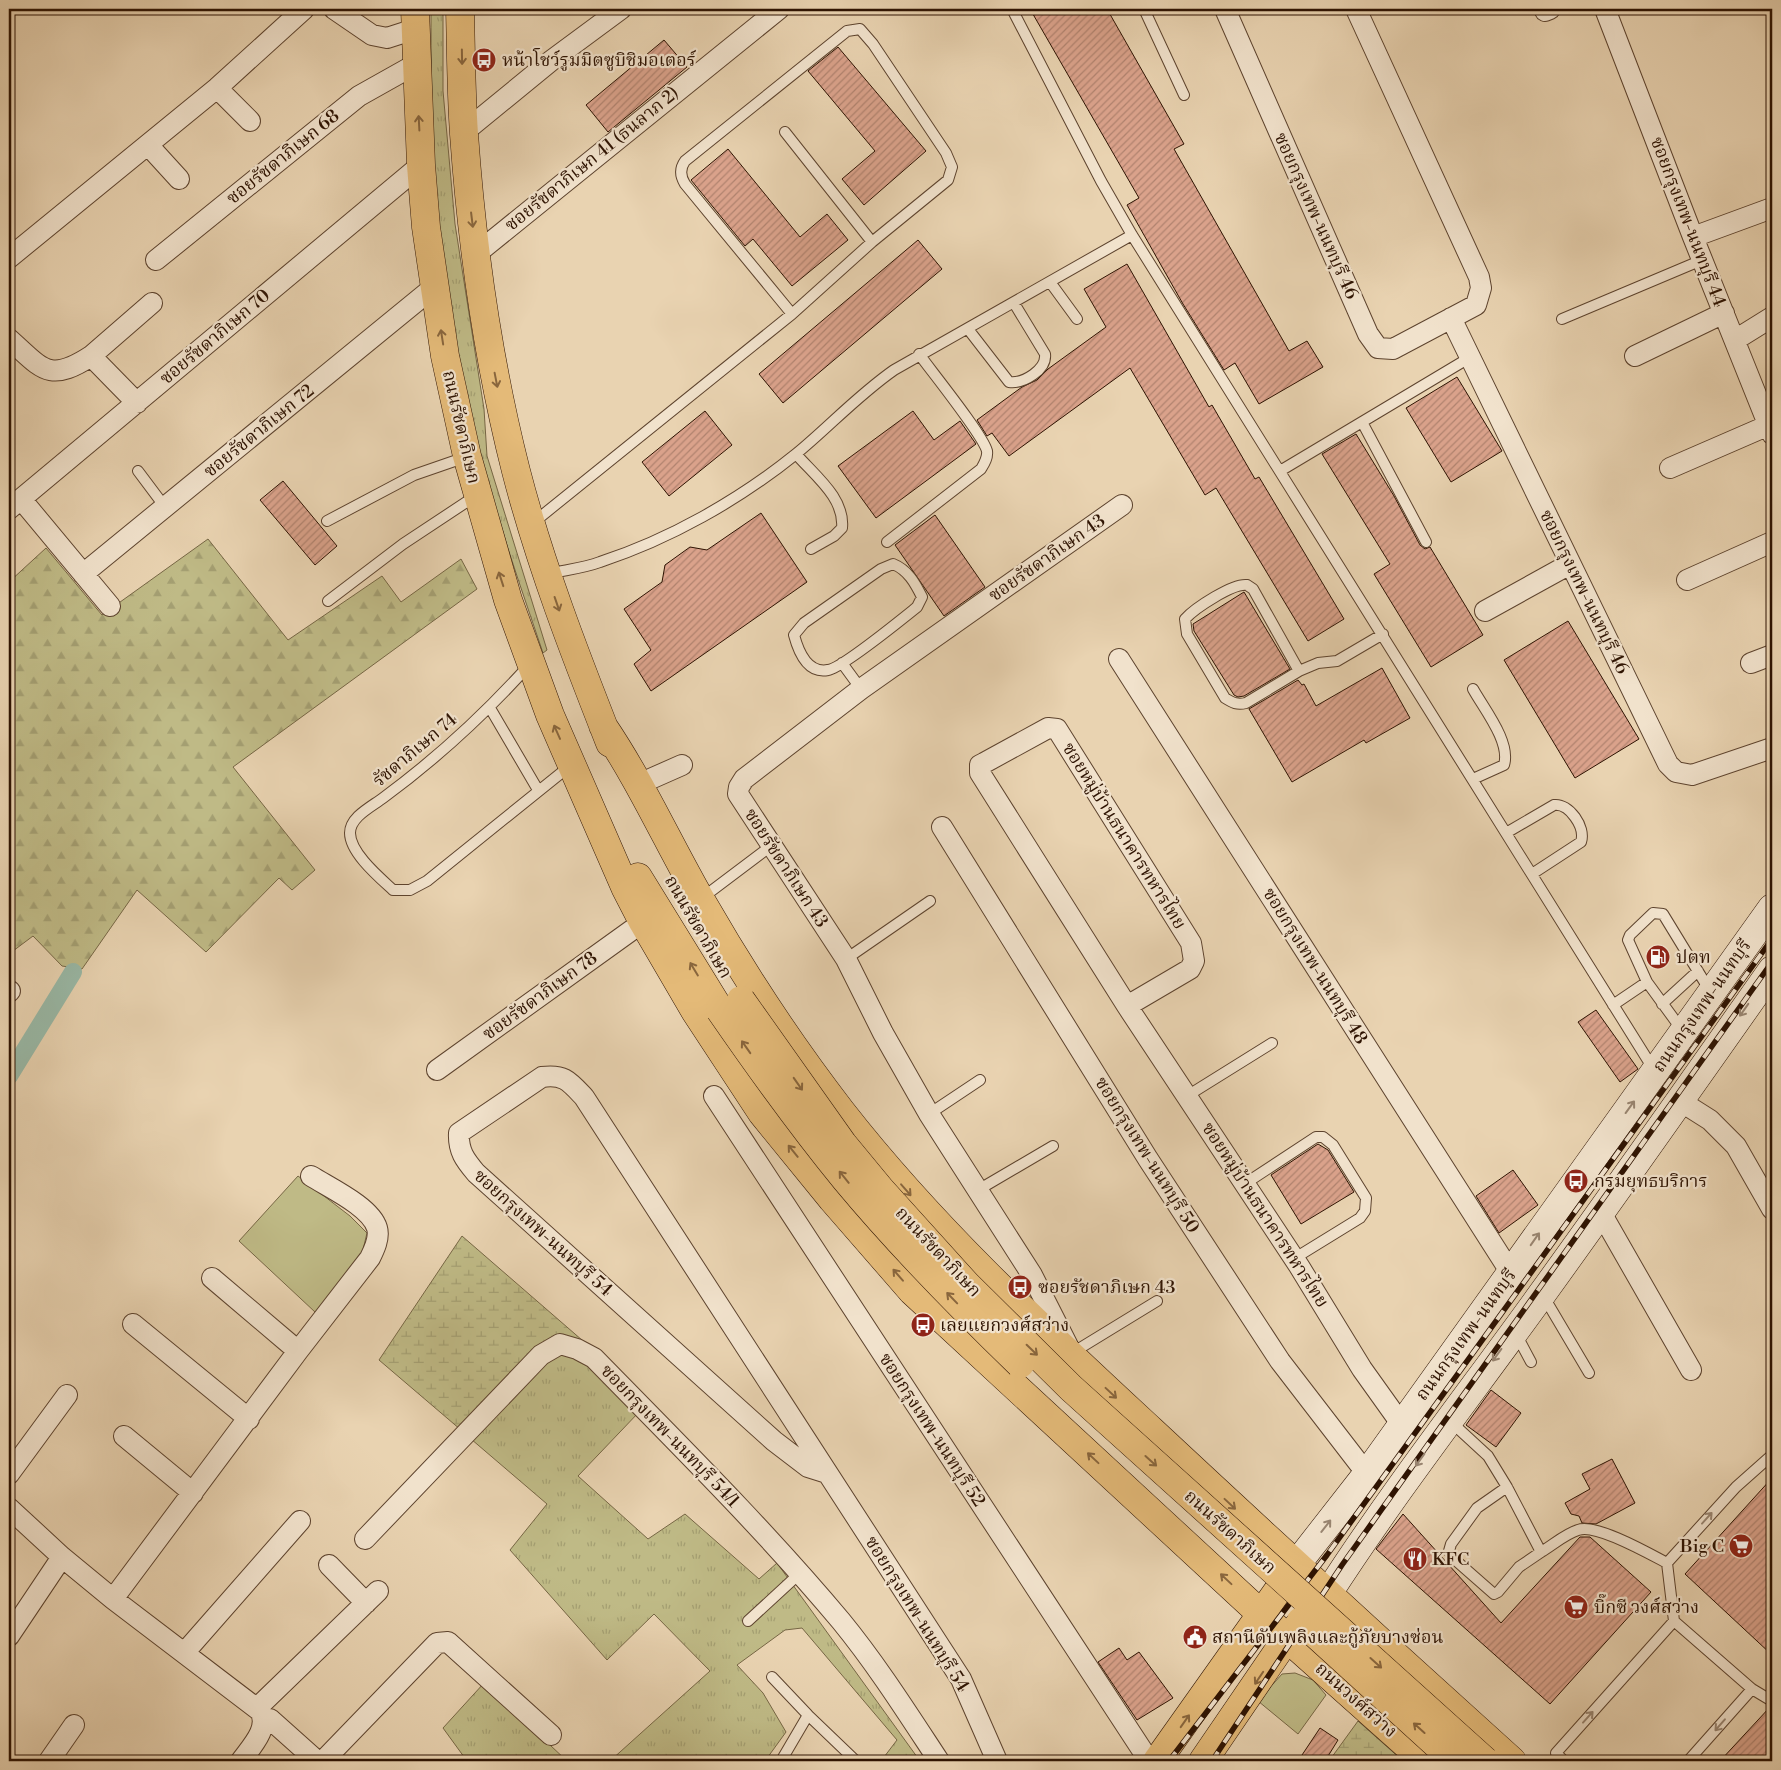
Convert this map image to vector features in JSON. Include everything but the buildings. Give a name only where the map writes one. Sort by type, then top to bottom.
[{"type":"main road","name":"ถนนรัชดาภิเษก","points":[[460,9],[464,132],[476,254],[504,417],[531,524],[547,574],[603,726],[635,806],[730,1005],[783,1100],[890,1231],[1031,1376],[1455,1761]]},
{"type":"main road","name":"ถนนรัชดาภิเษก","points":[[415,19],[421,165],[434,287],[454,401],[467,456],[508,600],[531,663],[572,765],[642,922],[694,1011],[762,1113],[832,1199],[912,1291],[1262,1612],[1287,1638]]},
{"type":"main road","name":"ถนนรัชดาภิเษก","points":[[603,726],[639,784],[700,899],[751,985],[812,1072],[870,1148],[944,1232],[1071,1354],[1296,1564]]},
{"type":"main road","name":"ถนนรัชดาภิเษก","points":[[599,824],[730,1005],[910,1224],[966,1284],[1071,1388],[1485,1761]]},
{"type":"main road","name":"ถนนกรุงเทพ-นนทบุรี","points":[[1157,1761],[1296,1564],[1367,1474],[1655,1073],[1683,1032],[1704,982],[1772,908]]},
{"type":"main road","name":"ถนนกรุงเทพ-นนทบุรี","points":[[1203,1761],[1287,1638],[1327,1594],[1449,1420],[1542,1294],[1600,1211],[1641,1158],[1772,970]]},
{"type":"main road","points":[[1655,1073],[1680,1101]]},
{"type":"main road","points":[[1027,1396],[1055,1410],[1066,1408],[1074,1400],[1079,1389],[1079,1380],[1071,1354]]},
{"type":"main road","points":[[1296,1564],[1512,1761]]},
{"type":"main road","name":"ถนนวงศ์สว่าง","points":[[1287,1638],[1425,1761]]},
{"type":"main road","points":[[1475,1761],[1485,1756],[1494,1755],[1512,1761]]},
{"type":"street","points":[[9,258],[148,145],[172,122],[217,88],[304,9]]},
{"type":"street","points":[[334,9],[372,35],[387,38],[415,19]]},
{"type":"street","points":[[464,132],[552,60],[621,9]]},
{"type":"street","name":"ซอยรัชดาภิเษก 41 (ธนลาภ 2)","points":[[476,254],[779,9]]},
{"type":"street","name":"ซอยกรุงเทพ-นนทบุรี 46","points":[[1225,9],[1368,334],[1378,348],[1393,348],[1476,305],[1481,288],[1479,277],[1356,9]]},
{"type":"street","name":"ซอยกรุงเทพ-นนทบุรี 44","points":[[1605,9],[1702,260],[1771,429]]},
{"type":"street","name":"ซอยรัชดาภิเษก 68","points":[[156,260],[359,96],[416,64]]},
{"type":"street","points":[[217,88],[250,121]]},
{"type":"street","points":[[148,145],[179,179]]},
{"type":"street","name":"ซอยรัชดาภิเษก 70","points":[[15,504],[421,165]]},
{"type":"street","points":[[1693,237],[1772,208]]},
{"type":"street","name":"ซอยรัชดาภิเษก 72","points":[[83,574],[434,287]]},
{"type":"street","points":[[9,339],[43,369],[60,372],[72,368],[91,356],[152,302]]},
{"type":"street","points":[[1636,356],[1724,313]]},
{"type":"street","points":[[1734,340],[1772,316]]},
{"type":"street","name":"ซอยกรุงเทพ-นนทบุรี 46","points":[[1451,318],[1668,764],[1676,772],[1692,775],[1772,748]]},
{"type":"street","points":[[91,356],[137,403]]},
{"type":"street","points":[[1670,468],[1771,429]]},
{"type":"street","points":[[15,504],[83,574],[110,606]]},
{"type":"street","name":"ซอยรัชดาภิเษก 43","points":[[1071,1354],[1032,1276],[929,1114],[883,1033],[846,959],[738,794],[739,787],[744,779],[861,688],[1122,505]]},
{"type":"street","points":[[1687,580],[1772,542]]},
{"type":"street","points":[[1485,611],[1570,564]]},
{"type":"street","points":[[1751,663],[1772,655]]},
{"type":"street","name":"ซอยกรุงเทพ-นนทบุรี 48","points":[[1119,659],[1511,1273]]},
{"type":"street","name":"ซอยหมู่บ้านธนาคารทหารไทย","points":[[1127,1006],[1190,968],[1194,962],[1191,943],[1057,729],[1048,728],[984,762],[980,765],[980,773],[1127,1006],[1295,1258],[1362,1369],[1402,1425]]},
{"type":"street","points":[[639,784],[682,765]]},
{"type":"street","name":"ซอยกรุงเทพ-นนทบุรี 50","points":[[942,827],[1148,1159],[1280,1362],[1367,1474]]},
{"type":"street","name":"ซอยรัชดาภิเษก 78","points":[[436,1070],[642,922]]},
{"type":"street","name":"ซอยกรุงเทพ-นนทบุรี 54","points":[[827,1473],[808,1467],[774,1441],[476,1174],[463,1158],[458,1146],[459,1133],[542,1077],[557,1075],[570,1082],[584,1097],[961,1679],[997,1761]]},
{"type":"street","name":"ซอยกรุงเทพ-นนทบุรี 52","points":[[714,1096],[1144,1753],[1152,1761]]},
{"type":"street","points":[[1680,1101],[1710,1120],[1736,1146],[1772,1209]]},
{"type":"street","points":[[113,1600],[298,1351],[370,1258],[376,1244],[377,1230],[369,1213],[311,1176]]},
{"type":"street","points":[[1600,1211],[1691,1370]]},
{"type":"street","points":[[212,1278],[298,1351]]},
{"type":"street","points":[[133,1324],[249,1418]]},
{"type":"street","name":"ซอยกรุงเทพ-นนทบุรี 54/1","points":[[365,1539],[541,1355],[560,1344],[577,1349],[594,1358],[752,1521],[842,1622],[875,1667],[938,1761]]},
{"type":"street","points":[[9,1474],[67,1395]]},
{"type":"street","points":[[124,1436],[193,1493]]},
{"type":"street","points":[[9,1508],[62,1557],[113,1600],[270,1719],[317,1761]]},
{"type":"street","points":[[184,1652],[300,1521]]},
{"type":"street","points":[[9,1636],[62,1557]]},
{"type":"street","points":[[260,1713],[372,1597],[329,1566]]},
{"type":"street","points":[[323,1761],[437,1643],[448,1642],[552,1735]]},
{"type":"street","points":[[241,1761],[262,1728],[260,1713]]},
{"type":"street","points":[[48,1761],[74,1725]]},
{"type":"lane","points":[[1012,9],[1092,164],[1132,235],[1383,634],[1655,1073]]},
{"type":"lane","points":[[1144,9],[1184,95]]},
{"type":"lane","points":[[531,524],[792,314],[872,242],[948,180],[952,167],[946,153],[873,44],[863,32],[854,29],[847,31],[685,161],[682,167],[681,175],[685,184],[792,314]]},
{"type":"lane","points":[[785,132],[872,242]]},
{"type":"lane","points":[[547,574],[598,563],[658,538],[726,504],[796,454],[863,392],[919,354],[968,329],[1132,235]]},
{"type":"lane","points":[[1562,319],[1702,260]]},
{"type":"lane","points":[[1050,282],[1077,319]]},
{"type":"lane","points":[[968,329],[1009,382],[1016,383],[1023,380],[1044,366],[1046,361],[1045,354],[1014,303]]},
{"type":"lane","points":[[887,542],[981,469],[986,459],[987,450],[978,435],[919,354]]},
{"type":"lane","points":[[1280,471],[1469,358]]},
{"type":"lane","points":[[1362,422],[1426,542]]},
{"type":"lane","points":[[796,454],[835,498],[843,514],[842,528],[834,536],[810,549]]},
{"type":"lane","points":[[326,521],[414,475],[467,456]]},
{"type":"lane","points":[[138,472],[165,507]]},
{"type":"lane","points":[[328,601],[403,544],[477,495]]},
{"type":"lane","points":[[893,564],[904,568],[922,597],[917,607],[842,663],[828,670],[811,667],[799,652],[794,635],[804,623],[880,569],[893,564]]},
{"type":"lane","points":[[1299,670],[1252,589],[1247,585],[1238,585],[1226,591],[1190,613],[1185,619],[1187,634],[1225,698],[1233,704],[1246,703],[1299,670],[1318,663],[1337,661],[1383,634]]},
{"type":"lane","name":"รัชดาภิเษก 74","points":[[531,663],[490,708],[389,794],[355,819],[350,833],[353,845],[368,867],[393,890],[410,890],[426,881],[538,790],[572,765]]},
{"type":"lane","points":[[842,663],[861,688]]},
{"type":"lane","points":[[1473,689],[1504,745],[1506,756],[1504,765],[1473,780]]},
{"type":"lane","points":[[490,708],[538,790]]},
{"type":"lane","points":[[1506,833],[1554,805],[1560,804],[1566,806],[1582,829],[1581,842],[1532,874]]},
{"type":"lane","points":[[700,899],[771,846]]},
{"type":"lane","points":[[846,959],[930,901]]},
{"type":"lane","points":[[1662,1004],[1704,982],[1663,914],[1653,913],[1630,935],[1628,940],[1648,982],[1662,1004],[1683,1032]]},
{"type":"lane","points":[[1613,1005],[1648,982]]},
{"type":"lane","points":[[1187,1096],[1272,1043]]},
{"type":"lane","points":[[929,1114],[980,1080]]},
{"type":"lane","points":[[1246,1183],[1316,1137],[1323,1137],[1332,1145],[1366,1198],[1365,1211],[1360,1218],[1295,1258]]},
{"type":"lane","points":[[978,1190],[1054,1146]]},
{"type":"lane","points":[[1542,1294],[1590,1373]]},
{"type":"lane","points":[[1071,1354],[1157,1301]]},
{"type":"lane","points":[[1515,1331],[1531,1362]]},
{"type":"lane","points":[[1449,1420],[1488,1456],[1542,1552]]},
{"type":"lane","points":[[1772,1455],[1736,1487],[1668,1563],[1674,1621],[1752,1689],[1772,1701]]},
{"type":"lane","points":[[1507,1487],[1477,1508],[1451,1544],[1449,1551],[1453,1558],[1494,1594],[1519,1567],[1579,1529],[1594,1531],[1626,1541],[1668,1563]]},
{"type":"lane","points":[[748,1621],[799,1574]]},
{"type":"lane","points":[[1564,1761],[1556,1753],[1674,1621]]},
{"type":"lane","points":[[772,1676],[808,1716],[856,1761]]},
{"type":"lane","points":[[1688,1761],[1752,1689]]},
{"type":"lane","points":[[781,1761],[808,1716]]},
{"type":"green space","points":[[431,9],[443,9],[443,91],[455,224],[484,409],[487,456],[547,650],[543,653],[507,545],[481,458],[449,303],[443,267],[436,193],[432,120]]},
{"type":"green space","points":[[208,539],[288,640],[382,576],[401,602],[461,559],[477,589],[233,767],[315,870],[292,890],[279,878],[206,952],[137,890],[82,969],[62,966],[33,936],[9,954],[9,582],[46,548],[102,615]]},
{"type":"green space","points":[[298,1176],[350,1216],[367,1233],[361,1258],[335,1293],[315,1312],[239,1241]]},
{"type":"green space","points":[[462,1236],[590,1347],[563,1337],[461,1430],[379,1360]]},
{"type":"green space","points":[[574,1353],[640,1411],[578,1476],[648,1539],[685,1514],[759,1579],[777,1563],[920,1761],[881,1761],[897,1740],[802,1628],[785,1630],[737,1665],[763,1693],[786,1732],[765,1761],[610,1761],[710,1671],[654,1614],[607,1660],[510,1550],[547,1504],[471,1439],[540,1364],[557,1355]]},
{"type":"green space","points":[[1295,1673],[1313,1680],[1326,1695],[1298,1734],[1258,1701],[1282,1674]]},
{"type":"green space","points":[[484,1683],[567,1761],[467,1761],[443,1728]]},
{"type":"green space","points":[[1358,1721],[1403,1761],[1329,1761]]},
{"type":"waterway","points":[[9,1076],[73,972]]},
{"type":"railway","points":[[1169,1761],[1327,1555],[1772,939]]},
{"type":"railway","points":[[1212,1761],[1342,1565],[1772,962]]},
{"type":"place","name":"หน้าโชว์รูมมิตซูบิชิมอเตอร์","points":[[484,60]]},
{"type":"place","name":"ปตท","points":[[1658,957]]},
{"type":"place","name":"กรมยุทธบริการ","points":[[1576,1181]]},
{"type":"place","name":"ซอยรัชดาภิเษก 43","points":[[1020,1287]]},
{"type":"place","name":"เลยแยกวงศ์สว่าง","points":[[923,1325]]},
{"type":"place","name":"Big C","points":[[1741,1546]]},
{"type":"place","name":"KFC","points":[[1415,1559]]},
{"type":"place","name":"บิ๊กซี วงศ์สว่าง","points":[[1576,1607]]},
{"type":"place","name":"สถานีดับเพลิงและกู้ภัยบางซ่อน","points":[[1195,1637]]}]
